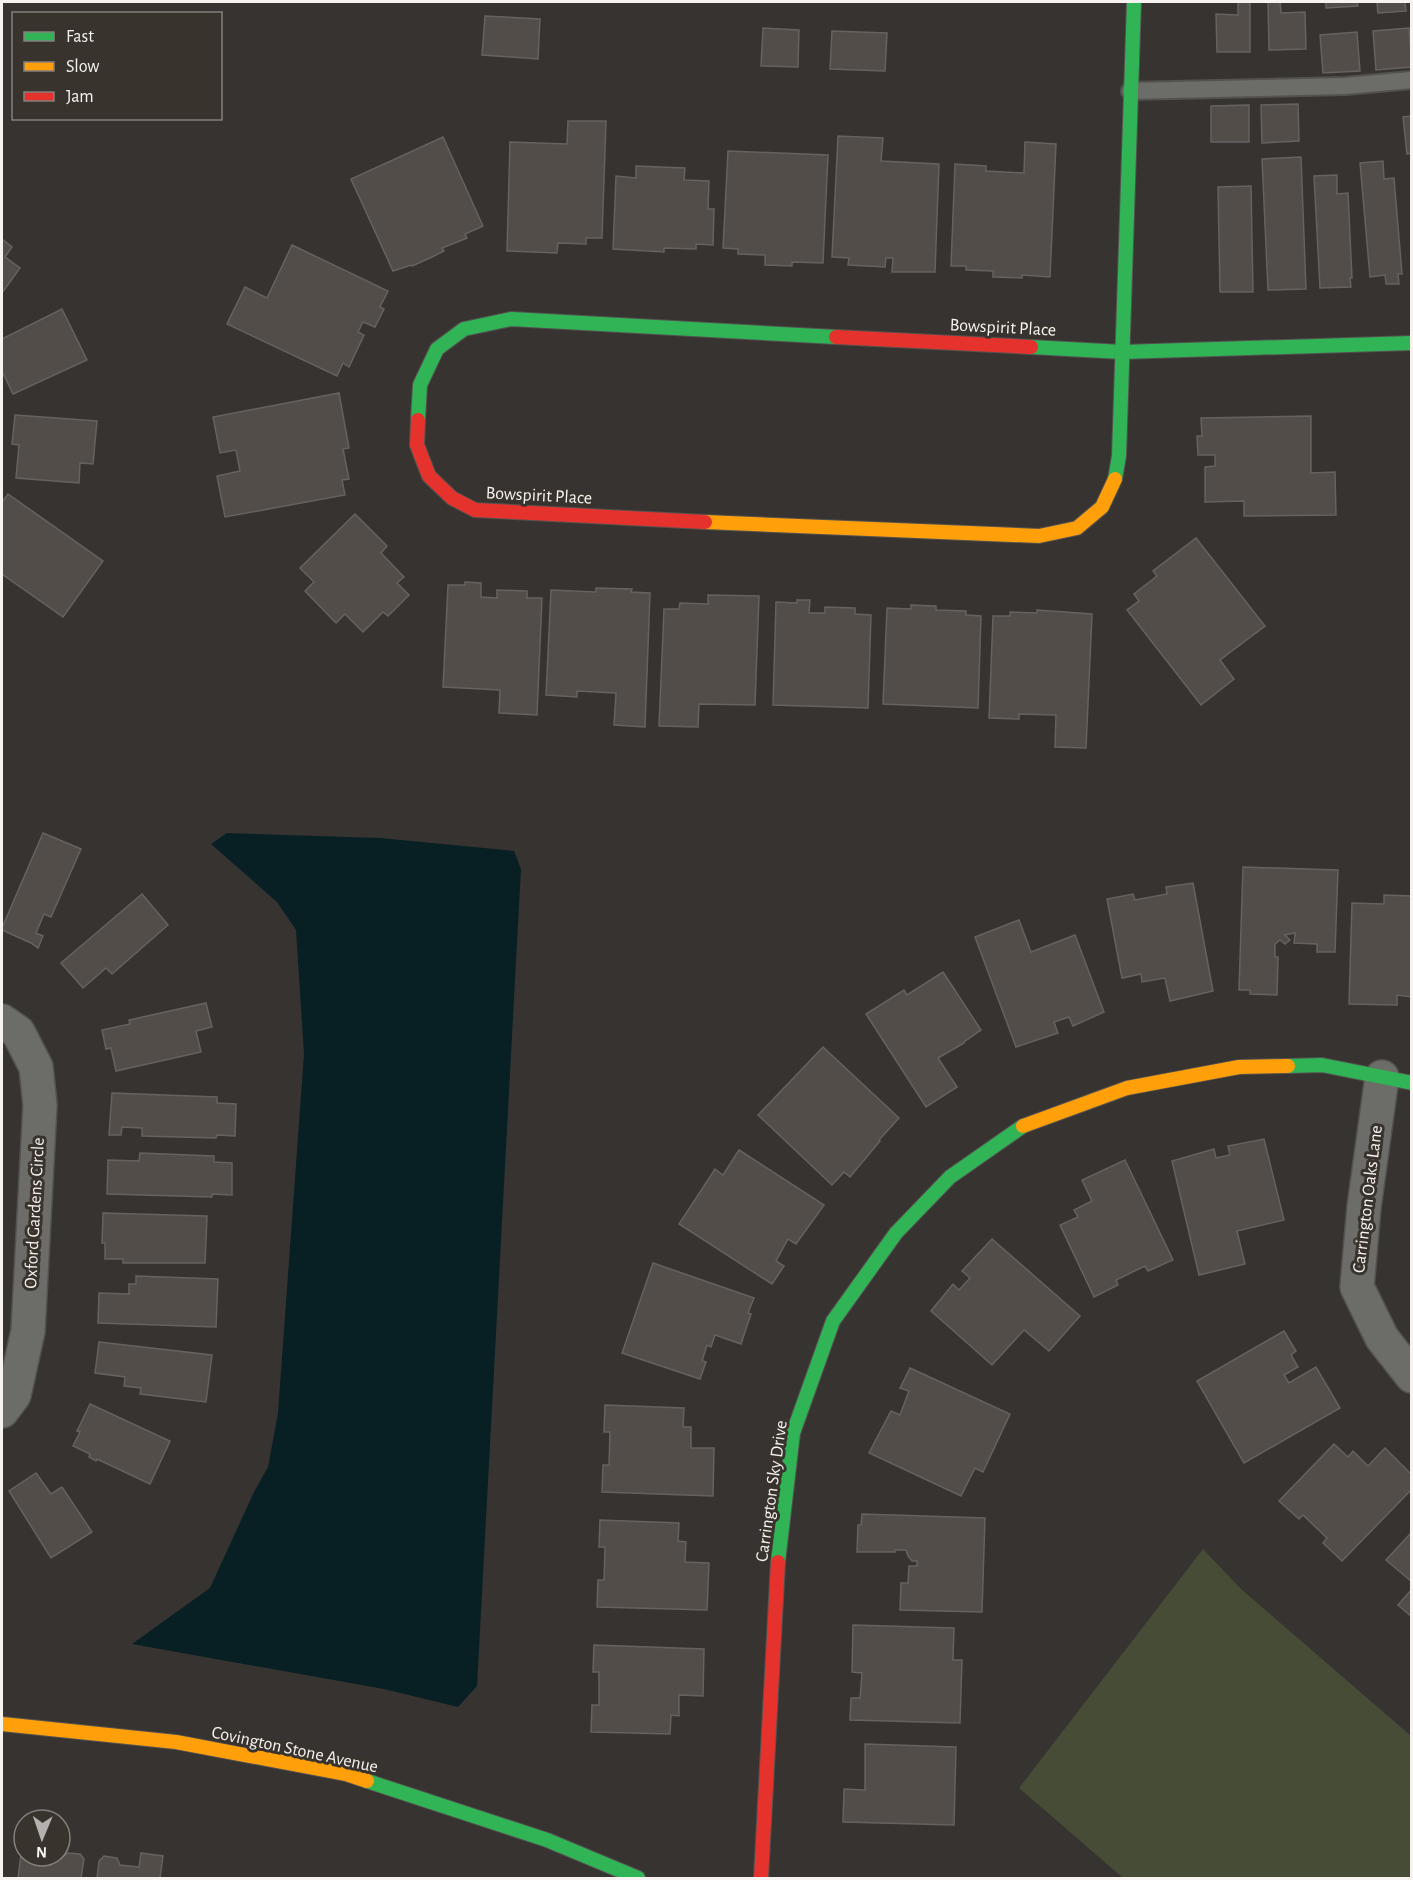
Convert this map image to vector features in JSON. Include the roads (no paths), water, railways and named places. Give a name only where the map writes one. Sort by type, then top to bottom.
[{"type":"street","name":"Bowspirit Place","points":[[1134,2],[1130,91],[1122,351],[1119,456],[1115,478],[1102,507],[1077,528],[1040,536],[509,513],[475,510],[452,498],[429,476],[417,445],[420,384],[437,349],[464,328],[512,319],[1122,351],[1412,343]]},
{"type":"street","name":"Oxford Gardens Circle","points":[[2,1021],[18,1032],[36,1067],[40,1105],[28,1331],[14,1395],[2,1412]]},
{"type":"street","name":"Carrington Sky Drive","points":[[761,1878],[777,1570],[793,1433],[833,1321],[897,1233],[950,1177],[1025,1125],[1127,1088],[1239,1067],[1322,1065],[1397,1080]]},
{"type":"street","name":"Carrington Oaks Lane","points":[[1397,1080],[1364,1207],[1356,1287],[1382,1338],[1412,1376]]},
{"type":"street","name":"Covington Stone Avenue","points":[[2,1724],[176,1742],[346,1774],[547,1840],[638,1878]]},
{"type":"lane","points":[[1130,91],[1345,86],[1412,80]]},
{"type":"water","points":[[227,833],[380,838],[514,851],[521,869],[477,1686],[458,1707],[384,1689],[132,1644],[210,1588],[254,1492],[268,1467],[278,1413],[304,1054],[296,930],[277,902],[211,844]]}]
